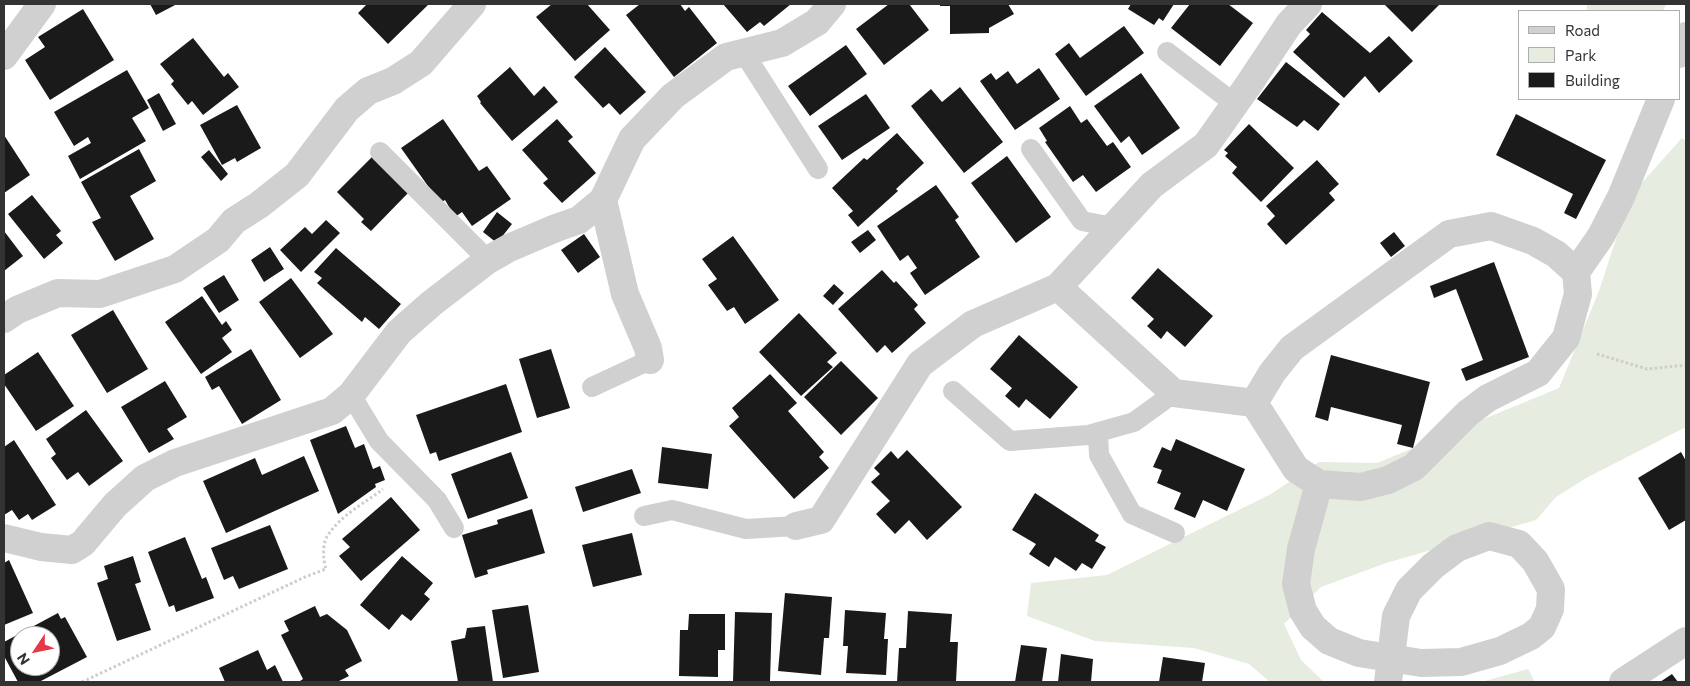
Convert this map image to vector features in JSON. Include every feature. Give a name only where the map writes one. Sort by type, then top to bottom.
[{"type":"street","points":[[4,56],[42,4]]},
{"type":"street","points":[[4,319],[17,310],[58,293],[100,294],[175,269],[218,240],[234,221],[259,205],[297,175],[347,109],[368,92],[394,81],[421,63],[472,4]]},
{"type":"street","points":[[4,538],[41,547],[72,550],[83,543],[115,506],[145,478],[175,463],[332,411],[351,395],[399,332],[432,303],[488,260],[517,244],[579,220],[603,200],[632,139],[674,96],[726,57],[782,43],[817,22],[832,4]]},
{"type":"street","points":[[796,526],[820,520],[920,364],[973,324],[1058,287],[1152,185],[1206,145],[1299,9]]},
{"type":"street","points":[[1680,51],[1686,36]]},
{"type":"street","points":[[1254,403],[1296,470],[1319,484],[1362,487],[1388,480],[1414,467],[1468,413],[1488,398],[1538,373],[1566,338],[1578,294],[1576,272],[1601,236],[1621,197],[1661,100]]},
{"type":"street","points":[[603,200],[625,294],[648,348],[650,360]]},
{"type":"street","points":[[1254,403],[1272,373],[1292,348],[1449,234],[1492,226],[1533,241],[1556,254],[1576,272]]},
{"type":"street","points":[[1058,287],[1174,393],[1254,403]]},
{"type":"street","points":[[1319,484],[1301,549],[1296,584],[1303,611],[1314,627],[1329,641],[1359,653],[1420,663],[1461,662],[1500,652],[1531,636],[1542,627],[1550,609],[1551,589],[1535,561],[1519,544],[1489,536],[1457,548],[1432,566],[1409,590],[1396,616],[1388,682]]},
{"type":"street","points":[[1606,682],[1628,678],[1686,641]]},
{"type":"lane","points":[[1167,52],[1235,104]]},
{"type":"lane","points":[[744,53],[818,169]]},
{"type":"lane","points":[[1031,149],[1082,221],[1113,226]]},
{"type":"lane","points":[[380,152],[488,260]]},
{"type":"lane","points":[[592,387],[650,360]]},
{"type":"lane","points":[[954,391],[1010,441],[1088,435],[1134,422],[1174,393]]},
{"type":"lane","points":[[351,395],[379,441],[437,500],[454,528]]},
{"type":"lane","points":[[1098,432],[1099,455],[1132,514],[1175,533]]},
{"type":"lane","points":[[644,516],[672,510],[746,529],[796,526]]},
{"type":"path","points":[[1561,344],[1647,369],[1686,365]]},
{"type":"path","points":[[82,682],[305,577],[326,569],[323,561],[326,536],[339,522],[409,470]]},
{"type":"green space","points":[[1587,4],[1666,4],[1663,10],[1587,10]]},
{"type":"green space","points":[[1682,138],[1686,141],[1686,427],[1588,477],[1556,497],[1536,520],[1386,563],[1321,587],[1284,624],[1301,660],[1324,682],[1270,682],[1249,664],[1194,648],[1095,641],[1027,616],[1031,583],[1107,575],[1271,494],[1319,462],[1377,463],[1559,388],[1599,291],[1630,196]]},
{"type":"green space","points":[[1528,669],[1535,682],[1481,682]]},
{"type":"building","points":[[150,4],[177,4],[156,15]]},
{"type":"building","points":[[367,4],[429,4],[388,44],[358,13]]},
{"type":"building","points":[[552,4],[587,4],[610,30],[575,61],[536,17]]},
{"type":"building","points":[[640,4],[680,4],[685,11],[689,7],[717,43],[674,77],[626,15]]},
{"type":"building","points":[[723,4],[791,4],[764,26],[760,22],[747,32]]},
{"type":"building","points":[[889,4],[909,4],[929,30],[884,65],[856,29]]},
{"type":"building","points":[[940,4],[1008,4],[1014,14],[989,28],[989,33],[950,34],[950,6],[940,6]]},
{"type":"building","points":[[1131,4],[1174,4],[1163,21],[1159,18],[1154,25],[1128,9]]},
{"type":"building","points":[[1190,4],[1228,4],[1253,23],[1220,66],[1171,28]]},
{"type":"building","points":[[1384,4],[1440,4],[1412,32]]},
{"type":"building","points":[[83,9],[114,60],[50,100],[25,60],[45,47],[38,37]]},
{"type":"building","points":[[1322,12],[1370,53],[1389,36],[1413,61],[1379,93],[1365,76],[1344,98],[1293,52],[1310,34],[1306,30]]},
{"type":"building","points":[[1124,26],[1144,53],[1086,96],[1055,54],[1069,43],[1080,58]]},
{"type":"building","points":[[193,38],[224,77],[228,73],[239,87],[203,115],[192,101],[188,105],[171,84],[174,81],[160,64]]},
{"type":"building","points":[[846,45],[867,74],[810,116],[788,86]]},
{"type":"building","points":[[605,47],[646,92],[620,115],[609,103],[603,108],[574,77]]},
{"type":"building","points":[[1286,62],[1340,104],[1318,131],[1304,120],[1297,127],[1257,99]]},
{"type":"building","points":[[510,67],[534,96],[544,86],[558,102],[512,141],[480,103],[477,96]]},
{"type":"building","points":[[1039,68],[1060,99],[1015,130],[980,81],[991,73],[996,80],[1008,71],[1017,84]]},
{"type":"building","points":[[127,70],[149,108],[132,118],[146,141],[80,179],[68,156],[91,143],[88,137],[74,146],[54,112]]},
{"type":"building","points":[[1141,73],[1180,128],[1142,155],[1129,136],[1121,143],[1094,106]]},
{"type":"building","points":[[960,87],[1003,142],[964,173],[911,106],[931,89],[942,102]]},
{"type":"building","points":[[159,93],[176,124],[163,131],[147,100]]},
{"type":"building","points":[[866,94],[890,128],[842,160],[818,126]]},
{"type":"building","points":[[237,105],[261,148],[237,162],[235,158],[222,165],[200,125]]},
{"type":"building","points":[[1070,106],[1081,123],[1087,119],[1107,146],[1113,142],[1131,167],[1096,192],[1083,175],[1073,182],[1045,142],[1047,141],[1039,128]]},
{"type":"building","points":[[1516,114],[1606,160],[1576,219],[1564,213],[1573,194],[1496,155]]},
{"type":"building","points":[[443,119],[479,171],[487,166],[511,199],[472,226],[462,212],[455,217],[445,200],[440,203],[401,148]]},
{"type":"building","points":[[557,119],[573,137],[568,141],[596,173],[562,203],[543,183],[548,179],[522,150]]},
{"type":"building","points":[[1249,124],[1294,168],[1261,202],[1232,173],[1237,167],[1225,156],[1228,153],[1224,150]]},
{"type":"building","points":[[897,133],[924,163],[896,189],[898,191],[858,227],[848,215],[853,211],[832,188],[864,158],[867,160]]},
{"type":"building","points":[[4,135],[30,175],[4,193]]},
{"type":"building","points":[[139,149],[156,181],[130,196],[154,239],[115,261],[92,222],[101,218],[81,182]]},
{"type":"building","points":[[209,150],[228,174],[221,181],[201,157]]},
{"type":"building","points":[[1007,156],[1051,217],[1016,243],[971,183]]},
{"type":"building","points":[[372,157],[409,192],[371,231],[361,222],[364,219],[337,192]]},
{"type":"building","points":[[1317,160],[1339,184],[1329,193],[1335,200],[1286,245],[1267,224],[1275,216],[1266,206]]},
{"type":"building","points":[[936,185],[959,217],[955,220],[980,257],[925,295],[910,273],[917,268],[908,255],[900,261],[877,226]]},
{"type":"building","points":[[32,195],[61,231],[56,235],[63,243],[44,259],[8,214]]},
{"type":"building","points":[[497,212],[512,224],[497,243],[483,232]]},
{"type":"building","points":[[326,220],[340,233],[301,272],[280,250],[305,227],[312,234]]},
{"type":"building","points":[[868,230],[876,240],[860,253],[851,242]]},
{"type":"building","points":[[4,231],[23,256],[4,271]]},
{"type":"building","points":[[1394,232],[1405,246],[1391,257],[1380,243]]},
{"type":"building","points":[[584,234],[600,257],[578,273],[561,250]]},
{"type":"building","points":[[733,236],[779,300],[745,324],[734,307],[727,311],[708,285],[717,279],[702,259]]},
{"type":"building","points":[[270,247],[284,269],[264,282],[251,260]]},
{"type":"building","points":[[336,248],[401,304],[379,329],[365,317],[362,322],[317,283],[322,278],[314,272]]},
{"type":"building","points":[[1494,262],[1529,357],[1466,381],[1461,369],[1483,360],[1456,289],[1434,298],[1430,286]]},
{"type":"building","points":[[1158,268],[1213,316],[1185,347],[1167,331],[1161,339],[1147,326],[1154,319],[1131,298]]},
{"type":"building","points":[[882,270],[894,283],[896,281],[918,305],[914,309],[926,323],[892,353],[885,345],[877,353],[838,309]]},
{"type":"building","points":[[224,275],[239,300],[219,313],[203,288]]},
{"type":"building","points":[[291,278],[333,334],[300,358],[259,302]]},
{"type":"building","points":[[834,284],[844,293],[833,305],[823,296]]},
{"type":"building","points":[[202,296],[222,325],[226,321],[232,330],[222,338],[232,352],[201,374],[165,322]]},
{"type":"building","points":[[113,310],[148,369],[107,393],[71,335]]},
{"type":"building","points":[[799,313],[837,353],[827,362],[833,367],[801,396],[759,352]]},
{"type":"building","points":[[1019,335],[1078,387],[1050,419],[1026,399],[1019,408],[1005,396],[1012,388],[990,369]]},
{"type":"building","points":[[251,349],[281,400],[242,424],[219,386],[212,390],[205,377]]},
{"type":"building","points":[[551,349],[570,408],[537,418],[519,359]]},
{"type":"building","points":[[38,352],[74,406],[36,431],[4,384],[4,375]]},
{"type":"building","points":[[1331,355],[1430,382],[1413,448],[1397,444],[1402,425],[1331,407],[1328,421],[1315,417]]},
{"type":"building","points":[[841,361],[878,398],[841,435],[804,397]]},
{"type":"building","points":[[770,374],[797,403],[788,411],[824,452],[819,457],[829,468],[794,499],[729,426],[739,417],[732,408]]},
{"type":"building","points":[[165,381],[187,417],[167,429],[174,439],[149,453],[121,407]]},
{"type":"building","points":[[506,384],[522,432],[439,461],[436,452],[430,454],[416,415]]},
{"type":"building","points":[[86,410],[123,461],[89,486],[78,472],[67,480],[51,458],[56,454],[46,439]]},
{"type":"building","points":[[346,426],[355,448],[364,444],[373,469],[380,466],[385,480],[375,484],[376,487],[338,514],[310,440]]},
{"type":"building","points":[[1176,439],[1245,469],[1227,511],[1203,500],[1195,518],[1174,509],[1181,493],[1157,483],[1162,470],[1153,467],[1162,447],[1171,451]]},
{"type":"building","points":[[14,440],[56,505],[32,520],[28,514],[19,520],[12,510],[4,515],[4,447]]},
{"type":"building","points":[[662,447],[712,454],[708,489],[658,483]]},
{"type":"building","points":[[907,450],[962,507],[927,540],[909,520],[895,534],[876,514],[890,501],[871,482],[880,474],[874,468],[891,451],[898,459]]},
{"type":"building","points":[[511,452],[528,498],[468,519],[451,474]]},
{"type":"building","points":[[1681,452],[1686,461],[1686,520],[1669,530],[1638,478]]},
{"type":"building","points":[[304,456],[319,491],[226,533],[203,481],[255,458],[262,475]]},
{"type":"building","points":[[632,469],[641,493],[583,512],[575,487]]},
{"type":"building","points":[[1035,493],[1099,535],[1095,541],[1106,547],[1092,569],[1082,563],[1076,571],[1055,557],[1049,567],[1029,554],[1036,544],[1012,530]]},
{"type":"building","points":[[391,497],[420,530],[361,581],[339,556],[350,547],[342,539]]},
{"type":"building","points":[[532,509],[545,553],[487,570],[488,574],[475,578],[462,535],[498,524],[497,520]]},
{"type":"building","points":[[270,525],[288,569],[239,589],[233,576],[224,580],[211,548]]},
{"type":"building","points":[[632,533],[642,575],[593,587],[582,545]]},
{"type":"building","points":[[185,537],[202,579],[206,577],[214,598],[176,612],[174,605],[169,607],[148,552]]},
{"type":"building","points":[[133,556],[141,582],[135,584],[151,630],[117,641],[97,583],[108,579],[104,566]]},
{"type":"building","points":[[402,556],[433,583],[424,594],[430,599],[411,621],[402,614],[389,630],[360,605]]},
{"type":"building","points":[[9,560],[33,613],[4,625],[4,563]]},
{"type":"building","points":[[785,593],[832,597],[829,638],[824,638],[821,675],[778,671]]},
{"type":"building","points":[[528,605],[539,672],[503,678],[492,610]]},
{"type":"building","points":[[315,606],[320,617],[327,614],[347,630],[362,661],[345,670],[349,676],[337,682],[301,682],[303,679],[281,635],[289,631],[284,621]]},
{"type":"building","points":[[845,610],[886,613],[884,639],[888,639],[886,675],[846,673],[848,646],[843,646]]},
{"type":"building","points":[[908,611],[952,614],[950,642],[958,642],[956,682],[897,682],[899,648],[906,648]]},
{"type":"building","points":[[735,612],[772,613],[770,682],[733,682]]},
{"type":"building","points":[[58,613],[61,619],[65,617],[87,657],[60,671],[60,626],[34,626]]},
{"type":"building","points":[[689,614],[725,614],[725,650],[718,650],[718,677],[679,676],[680,630],[688,630]]},
{"type":"building","points":[[485,626],[493,682],[458,682],[451,641],[465,638],[467,628]]},
{"type":"building","points":[[10,639],[10,667],[4,656],[4,642]]},
{"type":"building","points":[[1021,645],[1047,648],[1042,682],[1015,682]]},
{"type":"building","points":[[258,650],[267,670],[275,665],[283,682],[225,682],[219,668]]},
{"type":"building","points":[[1061,654],[1093,659],[1091,682],[1058,682]]},
{"type":"building","points":[[1163,657],[1205,663],[1202,682],[1159,682]]},
{"type":"building","points":[[1672,674],[1678,682],[1660,682]]},
{"type":"building","points":[[15,676],[51,676],[39,682],[18,682]]}]
